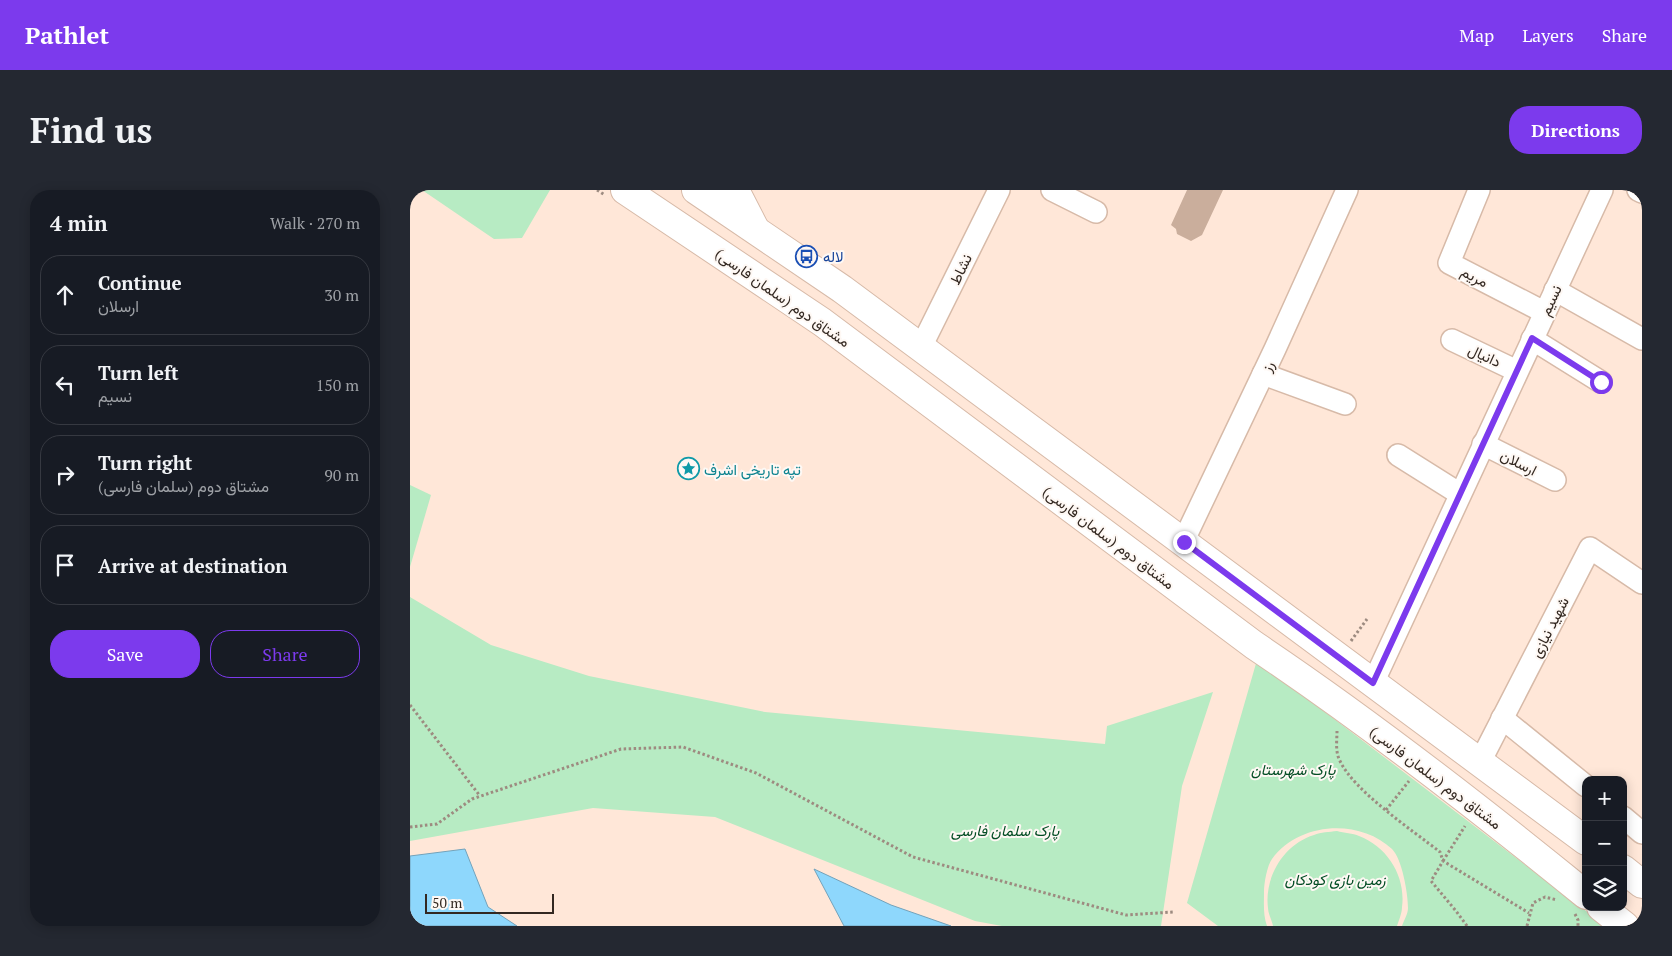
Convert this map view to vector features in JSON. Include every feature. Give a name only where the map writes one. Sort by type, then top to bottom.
[{"type":"main road","name":"مشتاق دوم (سلمان فارسی)","points":[[625,190],[822,322],[1238,633],[1318,688],[1490,817],[1579,901]]},
{"type":"main road","points":[[696,190],[842,289],[1582,839]]},
{"type":"main road","points":[[735,190],[756,230]]},
{"type":"main road","points":[[1627,873],[1642,884]]},
{"type":"main road","points":[[1606,911],[1625,926]]},
{"type":"street","name":"نشاط","points":[[921,347],[999,190]]},
{"type":"street","points":[[1052,190],[1096,212]]},
{"type":"street","name":"رز","points":[[1184,542],[1347,190]]},
{"type":"street","name":"مریم","points":[[1479,190],[1449,263],[1544,312]]},
{"type":"street","points":[[1638,190],[1642,192]]},
{"type":"street","name":"نسیم","points":[[1373,683],[1555,290],[1596,192]]},
{"type":"street","points":[[1555,290],[1642,339]]},
{"type":"street","points":[[1532,338],[1601,382]]},
{"type":"street","name":"دانیال","points":[[1452,340],[1517,370]]},
{"type":"street","points":[[1263,374],[1345,404]]},
{"type":"street","name":"ارسلان","points":[[1484,444],[1554,480]]},
{"type":"street","points":[[1398,455],[1460,494]]},
{"type":"street","name":"شهید نیازی","points":[[1480,762],[1590,548],[1642,583]]},
{"type":"street","points":[[1502,718],[1582,783]]},
{"type":"street","points":[[1627,820],[1642,833]]},
{"type":"path","points":[[410,705],[480,796]]},
{"type":"path","points":[[1338,729],[1336,745],[1339,760],[1355,784],[1440,852],[1443,861],[1529,913]]},
{"type":"path","points":[[410,828],[437,824],[472,798],[621,749],[683,747],[756,773],[913,857],[1126,915],[1173,912]]},
{"type":"path","points":[[1386,810],[1410,779]]},
{"type":"path","points":[[1467,824],[1431,881],[1467,926]]},
{"type":"path","points":[[1527,926],[1533,903],[1545,897],[1560,900]]},
{"type":"path","points":[[1578,926],[1579,901]]},
{"type":"green space","points":[[422,190],[550,190],[522,238],[494,239]]},
{"type":"green space","points":[[410,485],[431,495],[410,567]]},
{"type":"green space","name":"پارک سلمان فارسی","points":[[410,597],[491,645],[589,676],[765,712],[1105,744],[1107,726],[1213,692],[1182,786],[1161,926],[1002,926],[975,921],[715,817],[593,808],[410,841]]},
{"type":"green space","name":"پارک شهرستان","points":[[1257,660],[1582,908],[1582,911],[1586,911],[1606,926],[1402,926],[1408,902],[1404,877],[1396,854],[1378,839],[1363,832],[1330,828],[1313,831],[1298,837],[1284,847],[1270,862],[1264,888],[1264,914],[1267,926],[1218,926],[1187,903]]},
{"type":"green space","name":"زمین بازی کودکان","points":[[1337,831],[1357,835],[1369,841],[1379,848],[1393,864],[1398,874],[1402,896],[1402,912],[1397,926],[1273,926],[1268,910],[1268,896],[1269,885],[1278,863],[1285,854],[1303,839],[1319,833]]},
{"type":"water","points":[[465,849],[488,907],[517,926],[410,926],[410,856]]},
{"type":"water","points":[[814,869],[891,905],[951,926],[844,926]]},
{"type":"building","points":[[1187,190],[1223,190],[1202,235],[1191,241],[1177,234],[1176,229],[1171,225]]},
{"type":"place","name":"لاله","points":[[807,256]]},
{"type":"place","name":"تپه تاریخی اشرف","points":[[688,469]]},
{"type":"route","points":[[1184,542],[1373,683],[1532,338],[1601,382]]}]
